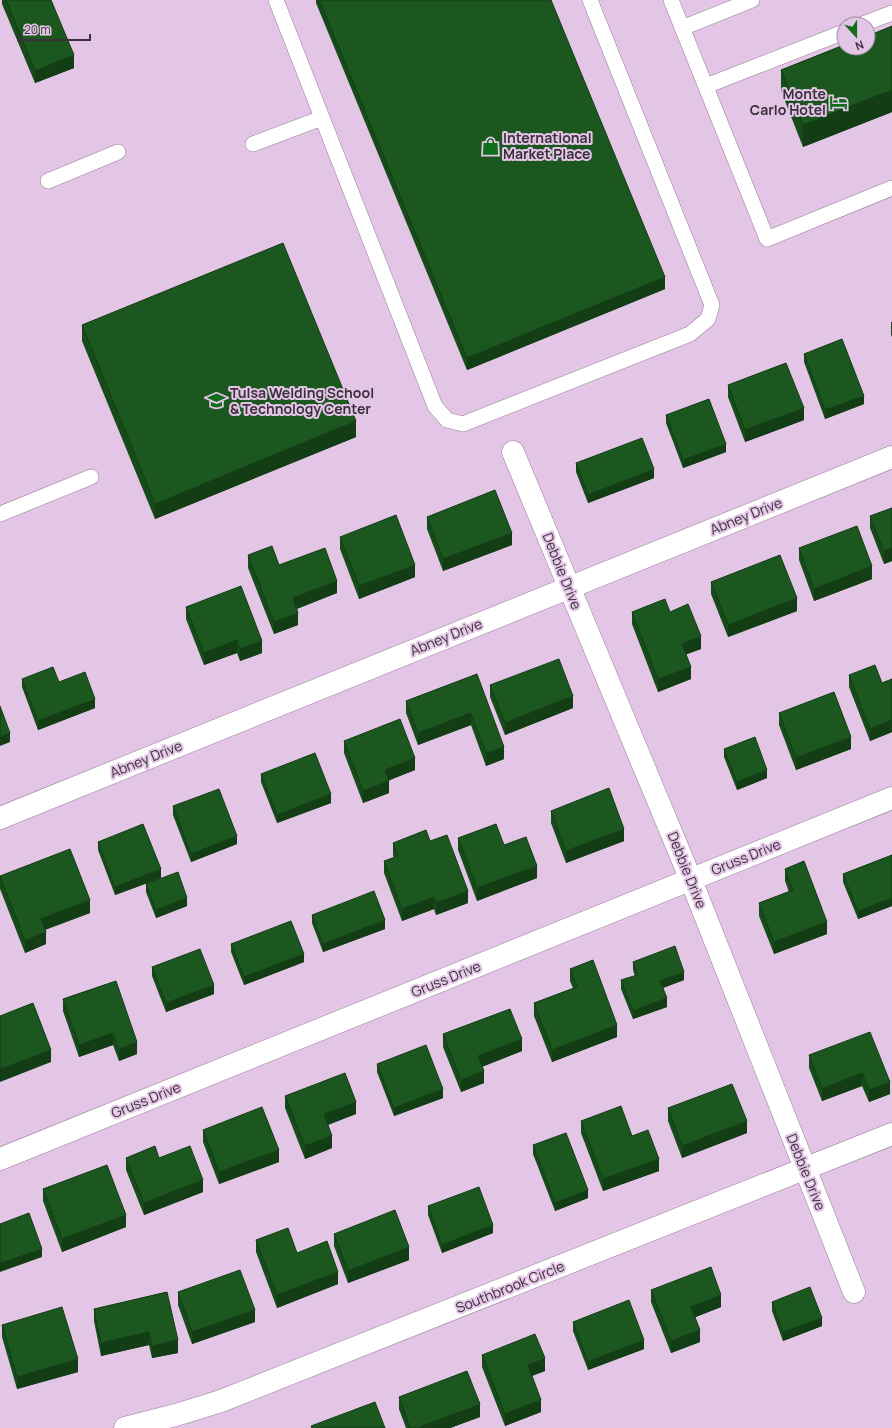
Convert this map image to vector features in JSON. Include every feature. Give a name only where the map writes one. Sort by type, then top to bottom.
[{"type":"street","name":"Debbie Drive","points":[[513,452],[691,880],[854,1292]]},
{"type":"street","name":"Abney Drive","points":[[0,818],[892,457]]},
{"type":"street","name":"Gruss Drive","points":[[0,1159],[892,798]]},
{"type":"street","name":"Southbrook Circle","points":[[125,1428],[176,1415],[221,1401],[805,1170],[892,1134]]},
{"type":"lane","points":[[276,0],[435,406],[447,420],[463,424],[690,334],[708,319],[712,305],[590,0]]},
{"type":"lane","points":[[671,0],[767,239],[892,188]]},
{"type":"lane","points":[[682,28],[752,0]]},
{"type":"lane","points":[[876,19],[892,13]]},
{"type":"lane","points":[[706,86],[836,35]]},
{"type":"lane","points":[[253,144],[322,118]]},
{"type":"lane","points":[[48,181],[118,152]]},
{"type":"lane","points":[[0,514],[91,476]]},
{"type":"building","points":[[6,0],[51,0],[74,55],[35,71]]},
{"type":"building","name":"International Market Place","points":[[319,0],[551,0],[665,277],[467,358]]},
{"type":"building","name":"Monte Carlo Hotel","points":[[892,26],[892,90],[803,125],[781,70],[836,48],[836,56],[876,56],[876,33]]},
{"type":"building","points":[[283,243],[356,421],[155,504],[82,325]]},
{"type":"building","points":[[842,339],[864,396],[825,410],[804,354]]},
{"type":"building","points":[[786,363],[804,408],[745,430],[728,385]]},
{"type":"building","points":[[709,399],[726,444],[683,460],[666,415]]},
{"type":"building","points":[[642,438],[654,469],[588,495],[576,463]]},
{"type":"building","points":[[495,490],[512,533],[443,559],[427,517]]},
{"type":"building","points":[[892,508],[892,548],[884,551],[870,516]]},
{"type":"building","points":[[396,515],[415,565],[359,586],[340,537]]},
{"type":"building","points":[[857,526],[872,566],[814,589],[799,548]]},
{"type":"building","points":[[272,546],[279,565],[325,548],[337,581],[293,598],[298,613],[274,622],[248,555]]},
{"type":"building","points":[[780,555],[797,598],[728,625],[711,582]]},
{"type":"building","points":[[241,586],[262,641],[240,649],[237,640],[204,653],[186,607]]},
{"type":"building","points":[[665,599],[670,612],[688,604],[701,636],[682,644],[691,667],[658,679],[632,612]]},
{"type":"building","points":[[559,659],[573,696],[505,723],[490,685]]},
{"type":"building","points":[[875,665],[882,683],[892,679],[892,720],[870,729],[849,675]]},
{"type":"building","points":[[53,667],[59,682],[85,672],[95,699],[38,721],[22,679]]},
{"type":"building","points":[[477,674],[504,747],[486,753],[471,713],[418,733],[406,701]]},
{"type":"building","points":[[834,692],[851,737],[796,758],[779,713]]},
{"type":"building","points":[[0,706],[10,733],[0,737]]},
{"type":"building","points":[[400,719],[415,758],[385,770],[389,781],[363,791],[344,741]]},
{"type":"building","points":[[755,737],[767,770],[737,782],[724,749]]},
{"type":"building","points":[[315,753],[331,794],[277,815],[261,774]]},
{"type":"building","points":[[609,788],[624,829],[566,851],[551,811]]},
{"type":"building","points":[[219,789],[237,836],[191,854],[173,806]]},
{"type":"building","points":[[143,824],[161,869],[115,887],[98,842]]},
{"type":"building","points":[[496,824],[504,845],[526,837],[537,866],[477,888],[458,838]]},
{"type":"building","points":[[426,830],[430,841],[447,835],[468,891],[436,903],[434,897],[402,909],[384,861],[398,856],[393,843]]},
{"type":"building","points":[[70,849],[90,900],[41,919],[46,932],[25,941],[0,876]]},
{"type":"building","points":[[892,855],[892,898],[858,911],[843,874]]},
{"type":"building","points":[[804,861],[827,922],[774,942],[759,903],[793,890],[785,869]]},
{"type":"building","points":[[178,872],[187,898],[156,910],[146,884]]},
{"type":"building","points":[[374,891],[385,920],[323,944],[312,915]]},
{"type":"building","points":[[291,921],[304,954],[244,977],[231,944]]},
{"type":"building","points":[[675,946],[684,972],[660,981],[667,998],[633,1011],[621,980],[637,975],[633,962]]},
{"type":"building","points":[[200,949],[214,985],[166,1003],[152,967]]},
{"type":"building","points":[[593,960],[617,1025],[552,1050],[534,1003],[577,987],[570,969]]},
{"type":"building","points":[[116,981],[137,1042],[119,1049],[113,1033],[79,1045],[63,999]]},
{"type":"building","points":[[33,1003],[51,1050],[0,1069],[0,1016]]},
{"type":"building","points":[[510,1009],[522,1039],[478,1056],[484,1071],[461,1080],[443,1034]]},
{"type":"building","points":[[870,1032],[890,1082],[869,1090],[862,1073],[822,1089],[809,1055]]},
{"type":"building","points":[[426,1045],[443,1089],[394,1108],[377,1064]]},
{"type":"building","points":[[345,1073],[356,1102],[324,1114],[332,1136],[305,1146],[285,1096]]},
{"type":"building","points":[[732,1084],[747,1121],[682,1146],[668,1108]]},
{"type":"building","points":[[621,1106],[632,1136],[648,1130],[659,1159],[603,1179],[581,1121]]},
{"type":"building","points":[[262,1107],[279,1150],[219,1172],[203,1130]]},
{"type":"building","points":[[566,1133],[588,1190],[555,1203],[533,1145]]},
{"type":"building","points":[[155,1146],[159,1158],[190,1146],[203,1180],[144,1203],[126,1158]]},
{"type":"building","points":[[107,1165],[126,1215],[62,1239],[43,1189]]},
{"type":"building","points":[[479,1187],[493,1225],[442,1245],[428,1206]]},
{"type":"building","points":[[395,1210],[409,1247],[348,1271],[334,1234]]},
{"type":"building","points":[[29,1213],[42,1249],[0,1263],[0,1224]]},
{"type":"building","points":[[288,1228],[297,1253],[327,1241],[338,1272],[277,1295],[256,1240]]},
{"type":"building","points":[[711,1267],[721,1295],[691,1307],[700,1330],[671,1341],[651,1290]]},
{"type":"building","points":[[240,1270],[255,1310],[192,1332],[178,1292]]},
{"type":"building","points":[[810,1287],[822,1318],[783,1332],[772,1302]]},
{"type":"building","points":[[167,1292],[178,1340],[152,1346],[149,1332],[101,1343],[94,1309]]},
{"type":"building","points":[[629,1300],[644,1340],[588,1362],[573,1322]]},
{"type":"building","points":[[62,1307],[78,1359],[17,1377],[2,1325]]},
{"type":"building","points":[[535,1334],[545,1358],[528,1365],[541,1400],[505,1414],[482,1355]]},
{"type":"building","points":[[467,1371],[480,1404],[418,1428],[410,1428],[399,1397]]},
{"type":"building","points":[[375,1402],[385,1428],[312,1428],[311,1426]]},
{"type":"place","name":"Monte Carlo Hotel","points":[[839,102]]},
{"type":"place","name":"International Market Place","points":[[490,146]]},
{"type":"place","name":"Tulsa Welding School & Technology Center","points":[[217,401]]}]
